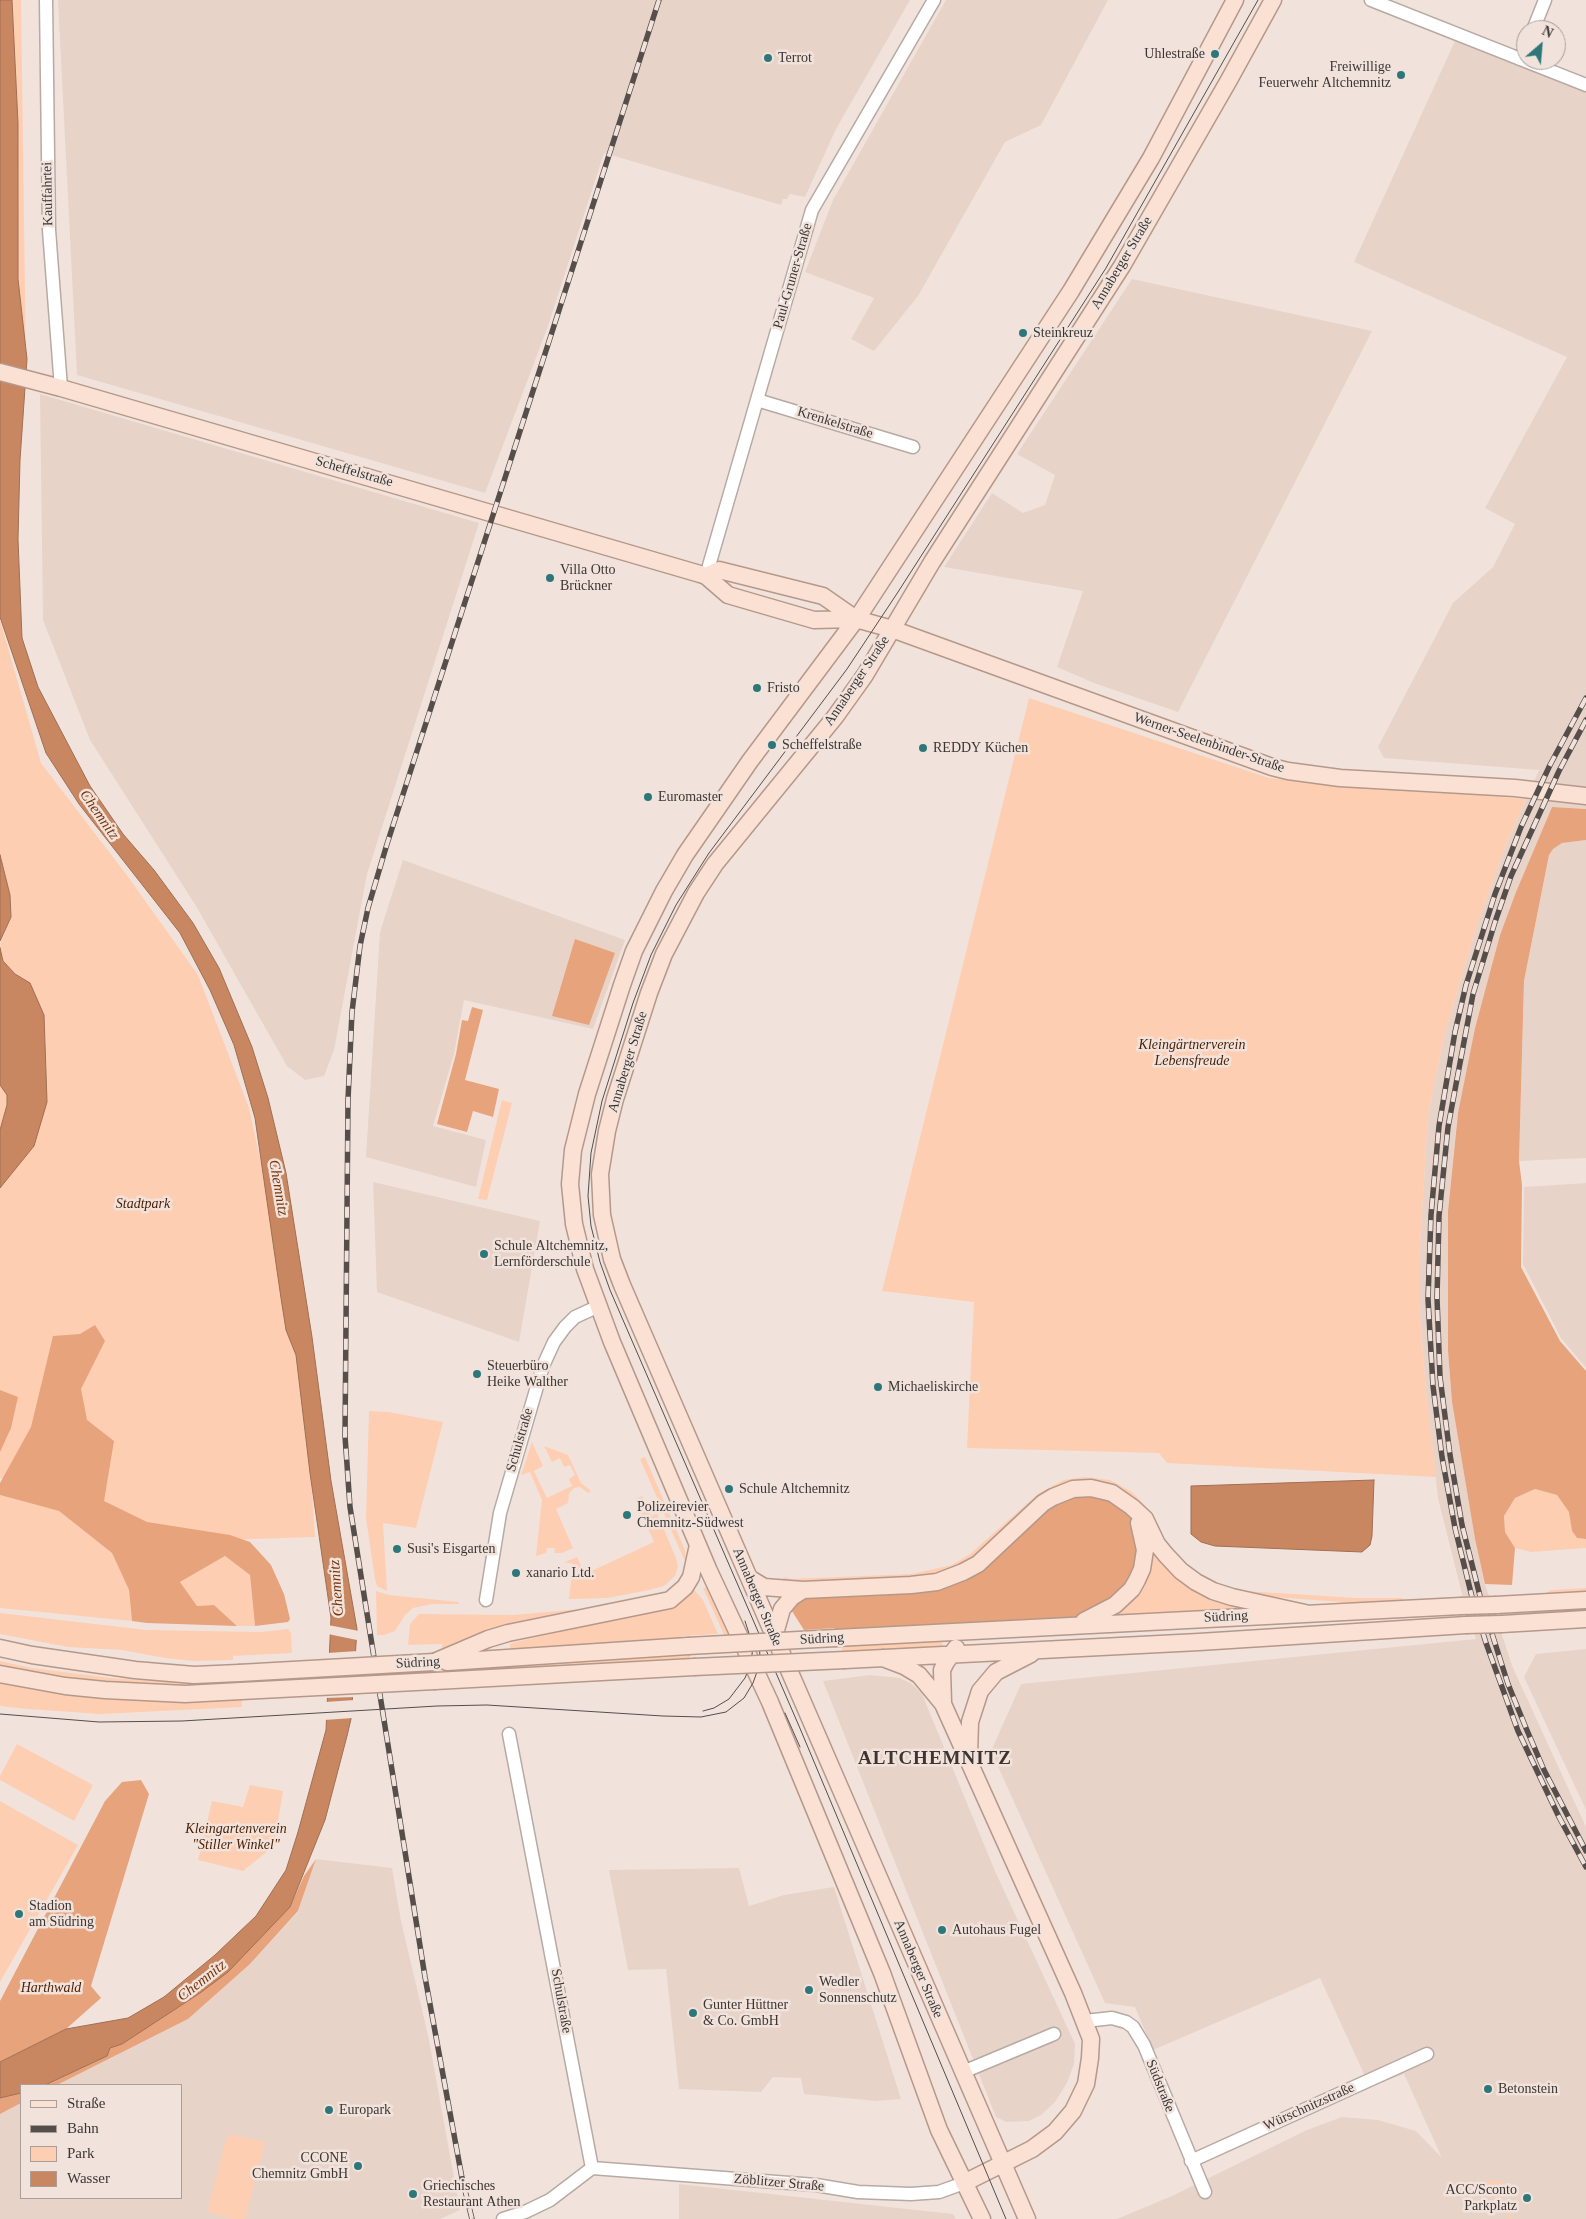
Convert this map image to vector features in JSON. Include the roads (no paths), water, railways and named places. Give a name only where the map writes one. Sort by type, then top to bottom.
[{"type":"main road","name":"Annaberger Straße","points":[[982,2219],[939,2130],[882,1973],[787,1742],[655,1446],[599,1306],[578,1246],[571,1206],[570,1184],[582,1110],[600,1050],[634,951],[657,904],[685,855],[750,761],[856,619],[1096,252],[1151,158],[1235,0]]},
{"type":"main road","name":"Annaberger Straße","points":[[1027,2219],[639,1329],[612,1258],[602,1215],[600,1196],[603,1154],[615,1099],[649,993],[664,954],[692,901],[715,864],[733,840],[835,717],[865,675],[932,562],[1122,266],[1273,0]]},
{"type":"main road","name":"Scheffelstraße","points":[[0,372],[706,576],[728,595],[814,620],[856,619],[876,625]]},
{"type":"main road","name":"Scheffelstraße","points":[[706,576],[719,570],[823,596],[856,619]]},
{"type":"main road","name":"Werner-Seelenbinder-Straße","points":[[876,625],[1288,771],[1340,778],[1515,788],[1586,796]]},
{"type":"main road","points":[[749,1578],[764,1586],[803,1590],[911,1586],[946,1579],[978,1564],[1043,1503],[1063,1492],[1073,1489],[1100,1489],[1112,1493],[1145,1519],[1157,1544],[1181,1571],[1196,1582],[1213,1591],[1232,1597],[1305,1613]]},
{"type":"main road","points":[[1078,1624],[1115,1604],[1128,1593],[1138,1580],[1145,1550],[1140,1525],[1132,1507]]},
{"type":"main road","points":[[434,1662],[488,1639],[508,1633],[670,1600],[686,1587],[691,1577],[698,1545]]},
{"type":"main road","points":[[774,1637],[782,1609],[792,1597],[803,1590]]},
{"type":"main road","name":"Südring","points":[[0,1648],[57,1659],[135,1670],[194,1674],[239,1673],[1078,1624],[1586,1600]]},
{"type":"main road","name":"Südring","points":[[0,1674],[65,1686],[113,1691],[185,1694],[1042,1650],[1586,1618]]},
{"type":"main road","points":[[943,1704],[942,1670],[950,1654],[962,1644],[1008,1629]]},
{"type":"main road","points":[[969,1760],[970,1722],[980,1691],[987,1680],[1001,1668],[1042,1650]]},
{"type":"main road","points":[[883,1658],[920,1675],[943,1704],[1085,2021],[1091,2039],[1086,2084],[1073,2111],[1055,2132],[1037,2146],[964,2183]]},
{"type":"street","name":"Kauffahrtei","points":[[46,0],[48,230],[60,388]]},
{"type":"street","name":"Paul-Gruner-Straße","points":[[706,576],[812,210],[934,0]]},
{"type":"street","points":[[1371,0],[1516,57]]},
{"type":"street","points":[[1537,20],[1545,0]]},
{"type":"street","points":[[1548,70],[1586,85]]},
{"type":"street","name":"Krenkelstraße","points":[[757,400],[912,447]]},
{"type":"street","name":"Schulstraße","points":[[486,1600],[500,1513],[543,1366],[554,1342],[565,1327],[575,1317],[599,1306]]},
{"type":"street","name":"Schulstraße","points":[[509,1734],[592,2168]]},
{"type":"street","name":"Südstraße","points":[[1085,2021],[1112,2018],[1126,2022],[1133,2027],[1144,2045],[1205,2192]]},
{"type":"street","points":[[963,2072],[1054,2034]]},
{"type":"street","name":"Würschnitzstraße","points":[[1191,2161],[1428,2054]]},
{"type":"street","points":[[503,2219],[525,2212],[550,2200],[592,2168]]},
{"type":"street","name":"Zöblitzer Straße","points":[[592,2168],[911,2194],[939,2192],[964,2183]]},
{"type":"water","name":"Chemnitz","points":[[0,0],[12,0],[18,123],[18,279],[27,359],[20,460],[18,539],[22,638],[38,687],[90,786],[123,834],[154,870],[193,923],[219,968],[252,1047],[268,1098],[286,1173],[312,1337],[331,1481],[357,1629],[351,1719],[347,1736],[325,1820],[290,1907],[228,1972],[200,1993],[122,2044],[110,2048],[107,2056],[47,2084],[20,2084],[20,2093],[0,2098],[0,2062],[66,2029],[128,2018],[164,1997],[215,1955],[256,1916],[286,1870],[326,1730],[331,1618],[310,1473],[296,1355],[286,1330],[255,1118],[234,1045],[210,990],[180,933],[79,804],[46,753],[0,617]]},
{"type":"water","points":[[0,855],[10,895],[11,917],[0,941]]},
{"type":"water","points":[[0,948],[3,961],[15,974],[30,983],[44,1015],[47,1102],[34,1146],[0,1188],[0,1130],[7,1105],[7,1095],[0,1085]]},
{"type":"water","points":[[1374,1480],[1372,1536],[1370,1545],[1362,1552],[1215,1546],[1201,1542],[1191,1534],[1191,1486]]},
{"type":"tram line","points":[[1006,2219],[799,1726],[610,1290],[600,1262],[591,1226],[588,1196],[591,1153],[602,1101],[633,1003],[651,955],[676,905],[709,853],[847,669],[898,592],[1106,268],[1258,0]]},
{"type":"tram line","points":[[703,1711],[714,1708],[729,1699],[745,1678],[751,1663],[753,1646],[745,1621]]},
{"type":"tram line","points":[[0,1714],[99,1722],[182,1721],[437,1706],[487,1705],[701,1717],[726,1712],[744,1698],[753,1683],[758,1669],[759,1644]]},
{"type":"tram line","points":[[785,1713],[800,1747]]},
{"type":"railway","points":[[472,2219],[462,2178],[425,1977],[350,1507],[345,1436],[348,1100],[352,1012],[360,946],[368,908],[387,844],[659,0]]},
{"type":"railway","points":[[1586,698],[1550,765],[1521,827],[1495,894],[1466,985],[1455,1032],[1439,1126],[1431,1215],[1428,1299],[1433,1386],[1442,1457],[1455,1528],[1472,1597],[1486,1643],[1518,1731],[1559,1817],[1586,1867]]},
{"type":"railway","points":[[1586,720],[1559,771],[1511,876],[1473,994],[1448,1127],[1439,1216],[1437,1298],[1440,1377],[1450,1455],[1462,1525],[1480,1596],[1508,1684],[1526,1728],[1544,1770],[1586,1851]]},
{"type":"place","name":"Uhlestraße","points":[[1215,54]]},
{"type":"place","name":"Terrot","points":[[768,58]]},
{"type":"place","name":"Freiwillige Feuerwehr Altchemnitz","points":[[1401,75]]},
{"type":"place","name":"Steinkreuz","points":[[1023,333]]},
{"type":"place","name":"Villa Otto Brückner","points":[[550,578]]},
{"type":"place","name":"Fristo","points":[[757,688]]},
{"type":"place","name":"Scheffelstraße","points":[[772,745]]},
{"type":"place","name":"REDDY Küchen","points":[[923,748]]},
{"type":"place","name":"Euromaster","points":[[648,797]]},
{"type":"place","name":"Schule Altchemnitz, Lernförderschule","points":[[484,1254]]},
{"type":"place","name":"Steuerbüro Heike Walther","points":[[477,1374]]},
{"type":"place","name":"Michaeliskirche","points":[[878,1387]]},
{"type":"place","name":"Schule Altchemnitz","points":[[729,1489]]},
{"type":"place","name":"Polizeirevier Chemnitz-Südwest","points":[[627,1515]]},
{"type":"place","name":"Susi's Eisgarten","points":[[397,1549]]},
{"type":"place","name":"xanario Ltd.","points":[[516,1573]]},
{"type":"place","name":"Stadion am Südring","points":[[19,1914]]},
{"type":"place","name":"Autohaus Fugel","points":[[942,1930]]},
{"type":"place","name":"Wedler Sonnenschutz","points":[[809,1990]]},
{"type":"place","name":"Gunter Hüttner & Co. GmbH","points":[[693,2013]]},
{"type":"place","name":"Betonstein","points":[[1488,2089]]},
{"type":"place","name":"Europark","points":[[329,2110]]},
{"type":"place","name":"CCONE Chemnitz GmbH","points":[[358,2166]]},
{"type":"place","name":"Griechisches Restaurant Athen","points":[[413,2194]]},
{"type":"place","name":"ACC/Sconto Parkplatz","points":[[1527,2198]]},
{"type":"district","name":"ALTCHEMNITZ","points":[[935,1759]]},
{"type":"park label","name":"Kleingärtnerverein Lebensfreude","points":[[1192,1054]]},
{"type":"park label","name":"Stadtpark","points":[[143,1204]]},
{"type":"park label","name":"Kleingartenverein \"Stiller Winkel\"","points":[[236,1838]]},
{"type":"park label","name":"Harthwald","points":[[51,1988]]}]
